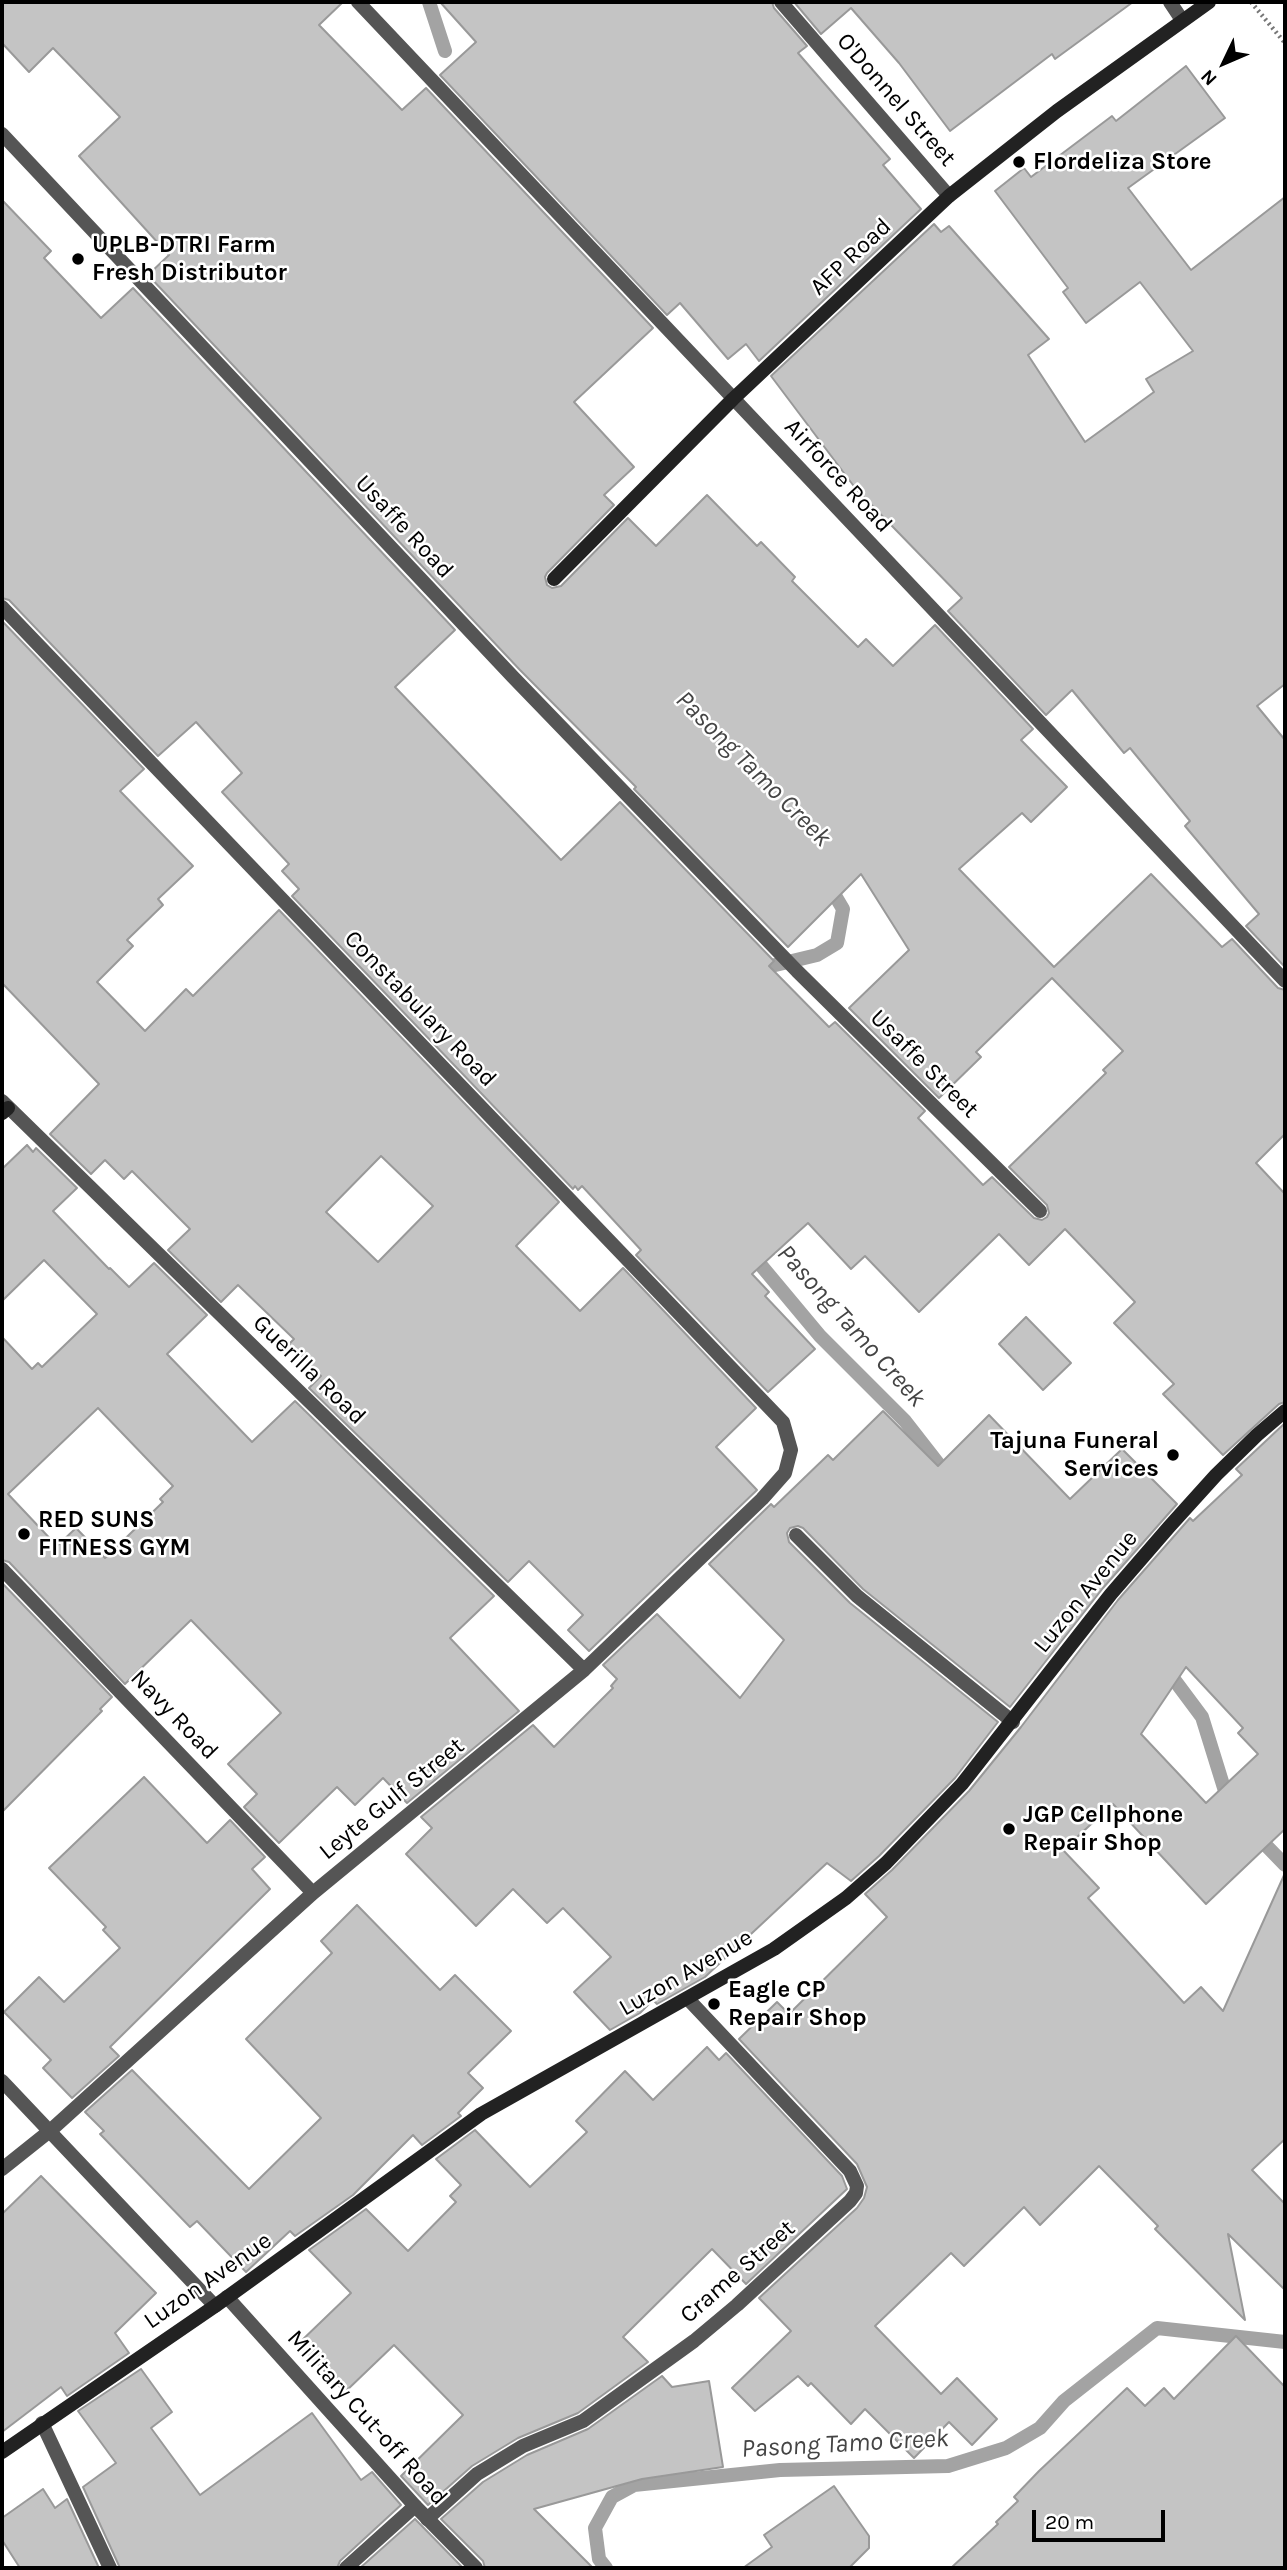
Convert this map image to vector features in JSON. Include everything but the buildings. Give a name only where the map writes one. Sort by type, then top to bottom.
[{"type":"main road","name":"AFP Road","points":[[554,579],[733,399],[949,196],[1057,111],[1209,2]]},
{"type":"main road","name":"Luzon Avenue","points":[[2,2452],[221,2301],[481,2114],[774,1949],[846,1898],[926,1823],[962,1784],[1111,1594],[1169,1527],[1257,1434],[1285,1411]]},
{"type":"street","points":[[363,7],[380,2]]},
{"type":"street","name":"O'Donnel Street","points":[[781,2],[949,196]]},
{"type":"street","points":[[1170,2],[1182,20]]},
{"type":"street","name":"Airforce Road","points":[[363,7],[1285,981]]},
{"type":"street","name":"Usaffe Road","points":[[2,134],[513,677],[776,949]]},
{"type":"street","name":"Constabulary Road","points":[[2,607],[783,1422],[791,1450]]},
{"type":"street","name":"Usaffe Street","points":[[776,949],[1040,1211]]},
{"type":"street","name":"Guerilla Road","points":[[4,1107],[584,1670]]},
{"type":"street","name":"Leyte Gulf Street","points":[[2,2169],[51,2130],[313,1893],[584,1670],[762,1499],[785,1473],[791,1450]]},
{"type":"street","points":[[796,1535],[857,1596],[1013,1722]]},
{"type":"street","name":"Navy Road","points":[[2,1569],[313,1893]]},
{"type":"street","name":"Crame Street","points":[[427,2519],[477,2474],[523,2446],[583,2421],[694,2341],[758,2286],[856,2193],[858,2186],[850,2171],[688,1999]]},
{"type":"street","name":"Military Cut-off Road","points":[[2,2081],[221,2301],[476,2568]]},
{"type":"street","points":[[43,2423],[110,2568]]},
{"type":"street","points":[[346,2568],[415,2507]]},
{"type":"path","points":[[1251,2],[1285,43]]},
{"type":"waterway","name":"Pasong Tamo Creek","points":[[429,2],[445,51]]},
{"type":"waterway","name":"Pasong Tamo Creek","points":[[762,980],[767,967],[817,955],[837,943],[843,909],[827,882]]},
{"type":"waterway","name":"Pasong Tamo Creek","points":[[749,1251],[820,1336],[905,1421],[951,1480]]},
{"type":"waterway","name":"Pasong Tamo Creek","points":[[1164,1666],[1202,1717],[1229,1804]]},
{"type":"waterway","name":"Pasong Tamo Creek","points":[[1254,1833],[1285,1865]]},
{"type":"waterway","name":"Pasong Tamo Creek","points":[[606,2568],[599,2559],[595,2528],[612,2497],[634,2485],[780,2470],[948,2466],[1006,2448],[1040,2428],[1064,2401],[1157,2328],[1285,2342]]},
{"type":"place","name":"Flordeliza Store","points":[[1019,162]]},
{"type":"place","name":"UPLB-DTRI Farm Fresh Distributor","points":[[78,259]]},
{"type":"place","name":"Tajuna Funeral Services","points":[[1173,1455]]},
{"type":"place","name":"RED SUNS FITNESS GYM","points":[[24,1534]]},
{"type":"place","name":"JGP Cellphone Repair Shop","points":[[1009,1829]]},
{"type":"place","name":"Eagle CP Repair Shop","points":[[714,2004]]}]
